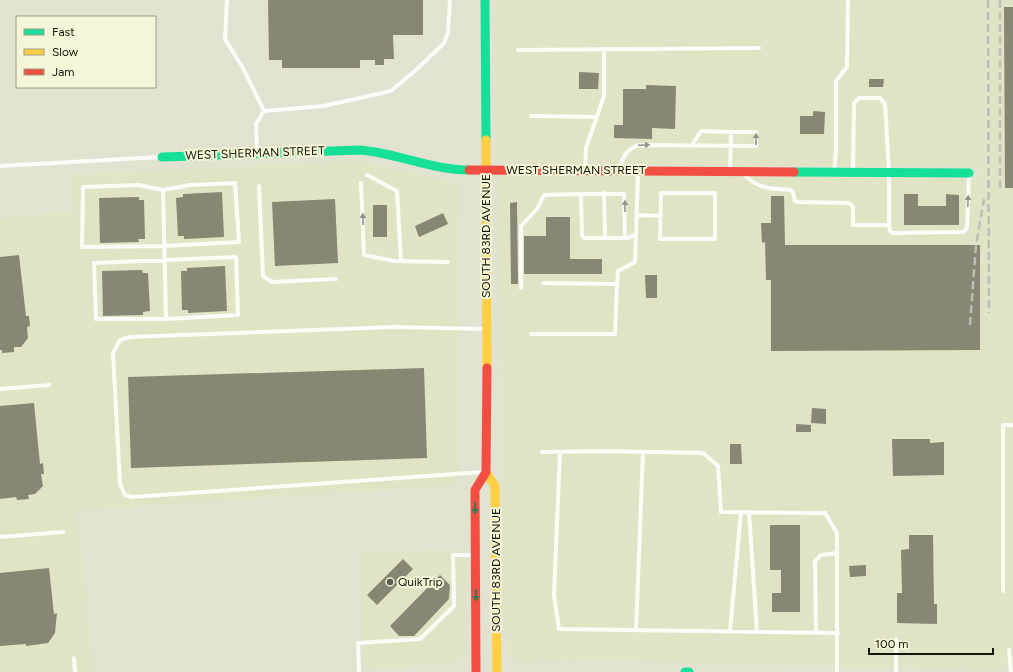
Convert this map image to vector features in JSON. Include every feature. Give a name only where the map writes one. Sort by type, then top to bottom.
[{"type":"main road","name":"SOUTH 83RD AVENUE","points":[[476,672],[475,490],[486,472],[487,329],[485,0]]},
{"type":"main road","name":"WEST SHERMAN STREET","points":[[162,157],[372,150],[442,167],[486,170],[969,173]]},
{"type":"main road","name":"SOUTH 83RD AVENUE","points":[[486,472],[495,486],[497,672]]},
{"type":"lane","points":[[227,0],[225,39],[243,68],[264,111]]},
{"type":"lane","points":[[264,111],[324,106],[391,91],[444,43],[448,33],[450,0]]},
{"type":"lane","points":[[834,172],[836,150],[836,81],[847,67],[848,0]]},
{"type":"lane","points":[[518,50],[759,48]]},
{"type":"lane","points":[[585,170],[586,148],[604,96],[604,50]]},
{"type":"lane","points":[[853,172],[854,103],[859,98],[880,98],[885,104],[889,172],[889,225],[892,233],[963,232],[967,228],[969,173]]},
{"type":"lane","points":[[257,153],[256,124],[264,111]]},
{"type":"lane","points":[[531,116],[597,118]]},
{"type":"lane","points":[[620,170],[622,160],[635,146],[756,146],[756,132],[701,131],[692,145]]},
{"type":"lane","points":[[730,171],[731,132]]},
{"type":"lane","points":[[0,166],[162,157]]},
{"type":"lane","points":[[531,334],[615,334],[618,271],[635,262],[638,215],[638,171]]},
{"type":"lane","points":[[742,171],[750,182],[764,188],[791,190],[794,192],[795,201],[798,202],[849,203],[853,207],[853,225],[889,225]]},
{"type":"lane","points":[[368,174],[397,191],[401,261]]},
{"type":"lane","points":[[235,183],[239,242],[164,246],[82,247],[83,187],[139,185],[163,190],[190,185],[235,183]]},
{"type":"lane","points":[[361,183],[364,255],[401,261],[448,262]]},
{"type":"lane","points":[[259,186],[263,276],[272,282],[336,279]]},
{"type":"lane","points":[[163,190],[166,319]]},
{"type":"lane","points":[[604,193],[605,238]]},
{"type":"lane","points":[[661,193],[715,193],[715,238],[660,238],[660,216],[661,193]]},
{"type":"lane","points":[[521,288],[521,226],[537,210],[542,196],[545,194],[624,194],[625,238]]},
{"type":"lane","points":[[581,194],[582,237],[625,238],[636,234]]},
{"type":"lane","points":[[638,215],[660,216]]},
{"type":"lane","points":[[236,257],[238,315],[166,319],[96,319],[94,263],[236,257]]},
{"type":"lane","points":[[543,283],[617,284]]},
{"type":"lane","points":[[486,472],[150,497],[132,497],[125,495],[120,484],[113,353],[120,340],[130,337],[394,327],[487,329]]},
{"type":"lane","points":[[0,389],[49,385]]},
{"type":"lane","points":[[1003,591],[1003,425],[1013,425]]},
{"type":"lane","points":[[542,452],[703,453],[718,466],[721,512],[825,513],[837,533],[837,672]]},
{"type":"lane","points":[[560,452],[554,595],[559,629],[838,633]]},
{"type":"lane","points":[[636,630],[643,452]]},
{"type":"lane","points":[[730,632],[741,512]]},
{"type":"lane","points":[[749,512],[757,632]]},
{"type":"lane","points":[[0,537],[63,532]]},
{"type":"lane","points":[[816,633],[815,561],[821,555],[837,553]]},
{"type":"lane","points":[[359,672],[358,643],[420,639],[454,606],[453,555],[476,556]]},
{"type":"lane","points":[[896,639],[896,672]]},
{"type":"lane","points":[[1009,650],[1011,672]]},
{"type":"lane","points":[[74,658],[75,672]]},
{"type":"shaded area","points":[[496,0],[1013,0],[1013,669],[990,670],[681,663],[618,659],[518,662],[511,658],[508,652],[508,641],[503,623],[497,182],[500,177],[505,173],[979,179],[980,167],[507,164],[499,159],[496,154]]},
{"type":"shaded area","points":[[360,161],[461,185],[457,485],[76,510],[95,672],[0,672],[0,218],[71,212],[70,175]]},
{"type":"shaded area","points":[[466,550],[465,655],[450,663],[371,669],[363,663],[360,552]]},
{"type":"building","points":[[268,0],[423,0],[423,35],[393,35],[394,59],[384,59],[384,65],[375,65],[375,60],[360,60],[360,68],[282,68],[282,60],[269,60]]},
{"type":"building","points":[[1004,7],[1013,7],[1013,188],[1005,188]]},
{"type":"building","points":[[579,72],[599,73],[598,89],[579,89]]},
{"type":"building","points":[[869,79],[884,79],[883,87],[869,87]]},
{"type":"building","points":[[646,85],[676,86],[675,129],[652,128],[652,139],[614,138],[614,125],[623,125],[623,89],[646,89]]},
{"type":"building","points":[[813,111],[825,112],[824,134],[800,134],[800,116],[813,116]]},
{"type":"building","points":[[222,192],[224,237],[184,239],[184,236],[178,236],[176,198],[183,197],[183,194]]},
{"type":"building","points":[[904,194],[918,194],[918,206],[946,206],[946,194],[959,195],[959,225],[904,225]]},
{"type":"building","points":[[771,196],[784,196],[785,245],[980,245],[980,350],[771,351],[771,280],[766,280],[765,242],[762,243],[761,223],[771,223]]},
{"type":"building","points":[[139,197],[139,200],[144,200],[145,239],[138,239],[139,242],[100,243],[99,198]]},
{"type":"building","points":[[335,199],[338,263],[275,266],[272,202]]},
{"type":"building","points":[[517,202],[518,284],[511,284],[510,203]]},
{"type":"building","points":[[373,205],[387,205],[387,237],[373,237]]},
{"type":"building","points":[[443,213],[448,224],[419,237],[415,226]]},
{"type":"building","points":[[546,217],[570,217],[570,259],[602,259],[602,274],[524,274],[524,236],[546,236]]},
{"type":"building","points":[[19,255],[26,316],[29,316],[30,326],[27,327],[28,338],[21,347],[14,347],[14,352],[2,353],[2,350],[0,350],[0,257]]},
{"type":"building","points":[[225,266],[227,311],[188,313],[188,310],[182,310],[181,271],[187,271],[187,268]]},
{"type":"building","points":[[142,270],[143,273],[148,273],[150,311],[143,312],[143,315],[103,316],[102,271]]},
{"type":"building","points":[[645,275],[657,275],[657,298],[646,298]]},
{"type":"building","points":[[424,368],[427,458],[131,468],[128,377]]},
{"type":"building","points":[[34,403],[40,464],[43,463],[44,474],[41,474],[43,486],[35,494],[28,495],[29,499],[17,500],[16,497],[0,499],[0,406]]},
{"type":"building","points":[[812,408],[826,409],[826,424],[811,423]]},
{"type":"building","points":[[796,424],[811,425],[811,432],[796,432]]},
{"type":"building","points":[[892,439],[930,439],[930,443],[944,442],[944,475],[893,476]]},
{"type":"building","points":[[730,444],[741,444],[742,464],[730,464]]},
{"type":"building","points":[[770,525],[800,525],[800,612],[772,612],[772,593],[781,593],[781,570],[770,570]]},
{"type":"building","points":[[909,535],[933,535],[934,604],[937,604],[937,624],[897,623],[897,593],[902,593],[901,550],[909,549]]},
{"type":"building","name":"QuikTrip","points":[[403,559],[413,569],[377,605],[367,595]]},
{"type":"building","points":[[866,565],[866,576],[850,577],[849,566]]},
{"type":"building","points":[[49,568],[54,614],[57,613],[55,633],[48,643],[26,646],[26,644],[0,646],[0,573]]},
{"type":"building","name":"QuikTrip","points":[[440,575],[450,585],[449,599],[414,636],[399,636],[390,626]]},
{"type":"railway","points":[[988,0],[989,313]]},
{"type":"railway","points":[[1000,0],[1000,188]]},
{"type":"railway","points":[[970,325],[976,245],[984,199]]},
{"type":"traffic: fast","points":[[485,0],[486,140]]},
{"type":"traffic: fast","points":[[162,157],[360,150],[387,154],[442,167],[469,170]]},
{"type":"traffic: fast","points":[[794,172],[969,173]]},
{"type":"traffic: slow","points":[[486,140],[487,368]]},
{"type":"traffic: slow","points":[[486,472],[495,486],[497,672]]},
{"type":"traffic: jam","points":[[469,170],[794,172]]},
{"type":"traffic: jam","points":[[476,672],[475,490],[486,472],[487,368]]},
{"type":"place","name":"QuikTrip","points":[[390,582]]}]
